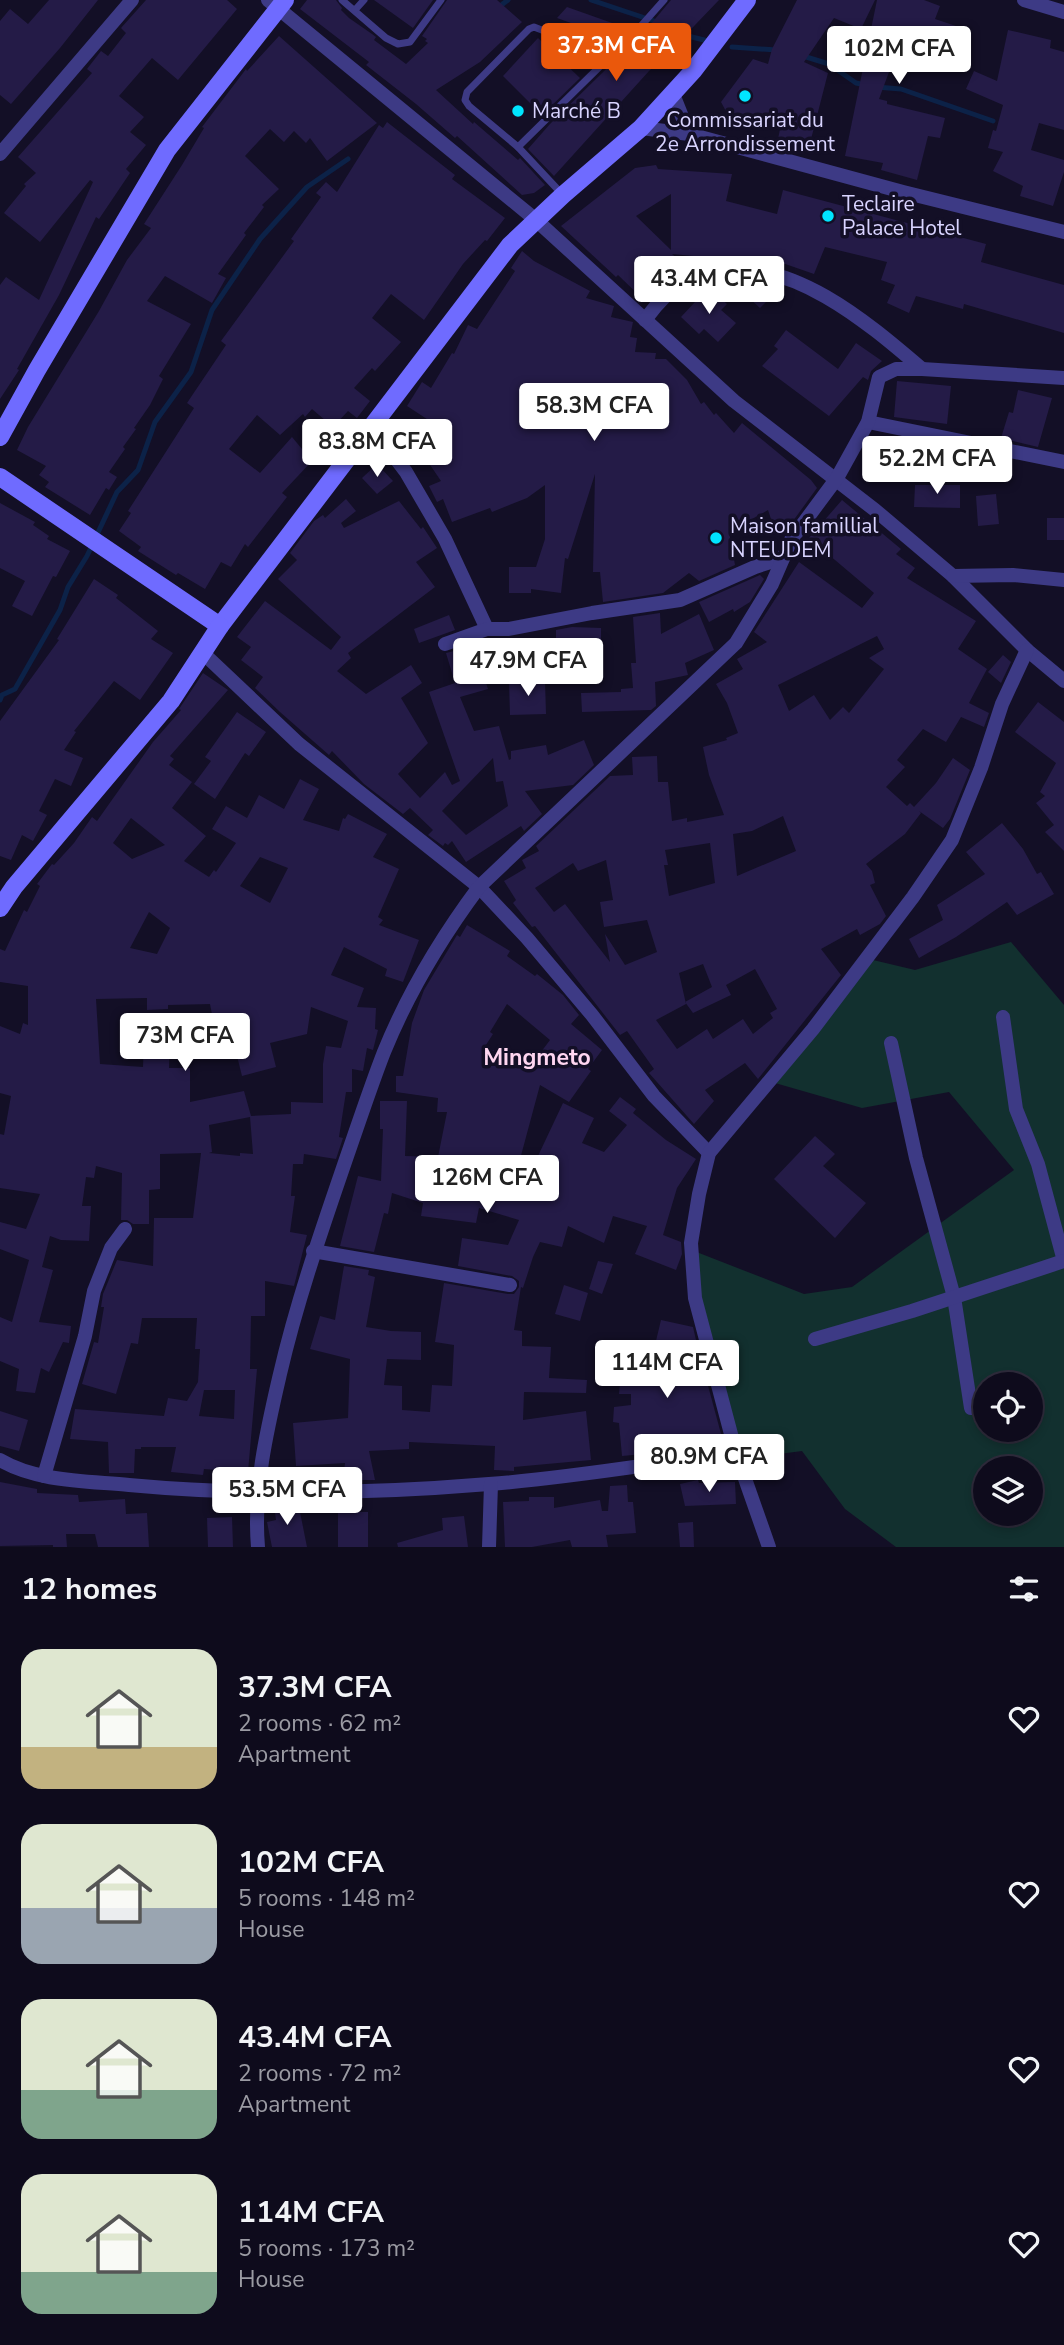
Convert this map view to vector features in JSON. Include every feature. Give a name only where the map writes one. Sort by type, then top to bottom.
[{"type":"street","points":[[0,154],[132,0]]},
{"type":"street","points":[[0,908],[14,887],[171,701],[220,626],[510,244],[640,128],[673,94],[747,0]]},
{"type":"street","points":[[1024,0],[1064,12]]},
{"type":"street","points":[[0,437],[167,150],[277,3],[536,220],[734,401],[836,478],[953,576],[1027,650],[1064,681]]},
{"type":"street","points":[[673,94],[690,134]]},
{"type":"street","points":[[640,128],[690,134],[903,192],[1064,232]]},
{"type":"street","points":[[645,320],[661,298],[693,275],[729,268],[771,272],[832,300],[877,331],[922,369]]},
{"type":"street","points":[[258,1547],[258,1491],[272,1408],[295,1310],[313,1251],[385,1050],[419,979],[446,931],[479,887],[736,643],[772,584],[791,540],[836,478],[868,422],[879,377],[896,369],[922,369],[1064,378]]},
{"type":"street","points":[[868,422],[1064,462]]},
{"type":"street","points":[[371,426],[406,472],[445,540],[487,629]]},
{"type":"street","points":[[0,477],[220,626]]},
{"type":"street","points":[[445,645],[487,629],[509,629],[680,600],[755,567],[783,558]]},
{"type":"street","points":[[1044,578],[1064,573]]},
{"type":"street","points":[[953,576],[1013,575],[1064,580]]},
{"type":"street","points":[[769,1547],[736,1453],[695,1298],[691,1243],[709,1153],[820,1021],[952,840],[981,768],[1002,704],[1027,650]]},
{"type":"street","points":[[203,653],[299,744],[479,887],[527,938],[584,1006],[654,1096],[709,1153]]},
{"type":"street","points":[[815,1339],[1064,1261],[1038,1164],[1016,1109],[1003,1017]]},
{"type":"street","points":[[891,1043],[916,1158],[954,1297],[971,1408]]},
{"type":"street","points":[[44,1476],[85,1336],[94,1290],[106,1258],[125,1229]]},
{"type":"street","points":[[313,1251],[510,1284]]},
{"type":"street","points":[[0,1460],[44,1476],[181,1489],[350,1493],[491,1484],[736,1453]]},
{"type":"street","points":[[489,1547],[491,1484]]},
{"type":"lane","points":[[342,0],[386,38],[398,44],[410,42],[441,0]]},
{"type":"lane","points":[[355,10],[364,0]]},
{"type":"lane","points":[[518,147],[664,0]]},
{"type":"lane","points":[[563,195],[518,147],[469,106],[465,100],[467,92],[534,27],[609,56]]},
{"type":"green space","points":[[1011,942],[1064,1005],[1064,1547],[896,1547],[845,1509],[802,1451],[740,1459],[701,1307],[694,1251],[804,1294],[852,1287],[1014,1170],[949,1092],[862,1108],[775,1083],[873,960],[915,970]]},
{"type":"building","points":[[49,0],[98,0],[11,104],[0,95],[0,21],[10,9],[28,24]]},
{"type":"building","points":[[146,0],[227,0],[237,9],[178,80],[152,58],[119,96],[144,117],[130,132],[146,145],[126,169],[130,173],[99,219],[96,217],[59,295],[17,369],[19,370],[0,399],[0,285],[6,277],[39,300],[93,182],[90,180],[40,242],[4,213],[26,186],[24,184],[36,173],[18,157],[92,73],[87,69],[101,51],[108,56],[126,33],[121,28]]},
{"type":"building","points":[[307,0],[336,0],[349,18],[376,37],[374,40],[406,64],[428,43],[422,36],[447,0],[497,0],[522,22],[480,62],[436,90],[473,124],[474,122],[518,160],[520,158],[545,185],[534,193],[522,195],[457,136],[455,138],[366,65],[369,62],[300,9]]},
{"type":"building","points":[[374,0],[433,0],[413,28]]},
{"type":"building","points":[[671,0],[719,0],[663,62],[660,60],[649,71],[554,176],[528,149],[645,31]]},
{"type":"building","points":[[797,0],[875,0],[861,29],[834,18],[804,62],[828,73],[809,147],[778,139],[780,129],[728,115],[721,102],[753,59],[768,64],[772,49]]},
{"type":"building","points":[[877,0],[924,0],[940,6],[935,19],[968,30],[956,66],[899,45],[879,99],[887,101],[887,104],[945,118],[940,138],[928,136],[917,180],[881,170],[883,163],[845,156]]},
{"type":"building","points":[[567,7],[629,29],[618,40],[557,18]]},
{"type":"building","points":[[1008,30],[1051,40],[1050,48],[1064,52],[1064,130],[1039,123],[1031,150],[1064,160],[1064,172],[1053,206],[1020,196],[1023,186],[993,171],[1003,152],[988,148],[1003,105],[966,89],[974,71],[997,81]]},
{"type":"building","points":[[279,36],[377,123],[327,161],[310,138],[306,143],[294,131],[284,142],[270,129],[245,156],[279,189],[262,205],[264,207],[218,274],[226,278],[212,303],[165,276],[147,301],[191,324],[159,376],[163,379],[150,405],[109,472],[117,477],[109,490],[106,488],[90,515],[45,487],[49,482],[39,475],[46,466],[17,450],[127,260],[151,228],[144,224],[182,165],[204,128],[202,127],[246,69],[247,71]]},
{"type":"building","points":[[538,38],[580,78],[542,115],[503,76]]},
{"type":"building","points":[[387,122],[455,175],[452,179],[505,218],[487,241],[485,240],[463,264],[424,320],[391,294],[372,318],[401,342],[375,371],[372,368],[354,388],[370,401],[357,418],[348,411],[333,427],[312,409],[280,435],[257,415],[229,449],[260,473],[292,437],[312,461],[282,493],[287,497],[248,547],[245,544],[231,567],[221,562],[205,589],[178,573],[176,575],[138,551],[141,547],[119,531],[131,513],[128,511],[194,408],[187,403],[226,345],[221,341],[294,241],[291,239],[321,197],[316,193],[326,182],[337,192],[379,125],[383,128]]},
{"type":"building","points":[[656,165],[658,169],[732,174],[726,201],[777,214],[783,190],[986,244],[981,262],[1064,285],[1064,333],[964,304],[963,309],[916,296],[909,313],[887,303],[895,285],[881,280],[887,262],[825,247],[814,274],[768,258],[767,263],[672,254],[678,259],[662,259],[677,274],[646,302],[561,226],[635,168]],"holes":[[[671,194],[671,250],[636,216]]]},
{"type":"building","points":[[522,251],[534,261],[590,291],[586,298],[614,306],[611,317],[633,322],[630,337],[637,338],[635,352],[656,353],[655,359],[666,359],[687,380],[701,404],[704,402],[734,433],[742,423],[811,480],[817,488],[793,521],[774,528],[768,510],[729,532],[735,565],[699,581],[689,573],[663,593],[603,602],[600,572],[593,572],[595,474],[568,559],[565,558],[561,593],[531,589],[531,593],[509,593],[509,567],[536,567],[545,539],[545,485],[527,498],[492,512],[490,508],[452,522],[443,499],[437,502],[429,486],[441,481],[424,456],[419,461],[406,445],[433,423],[407,406],[422,382],[431,388],[452,353],[454,354],[468,325],[477,329],[515,271],[511,268]]},
{"type":"building","points":[[747,280],[751,280],[770,298],[760,308],[739,289]]},
{"type":"building","points":[[709,287],[727,304],[721,310],[736,323],[718,342],[704,329],[699,334],[681,317]]},
{"type":"building","points":[[786,330],[838,369],[856,343],[882,361],[871,371],[868,380],[863,377],[829,416],[762,366],[778,349],[774,346]]},
{"type":"building","points":[[897,381],[951,386],[947,424],[894,417]]},
{"type":"building","points":[[1018,390],[1052,398],[1038,447],[1001,438],[1009,412],[1013,413]]},
{"type":"building","points":[[377,464],[393,481],[377,494],[362,478]]},
{"type":"building","points":[[915,485],[960,485],[960,508],[914,507]]},
{"type":"building","points":[[996,494],[999,524],[978,526],[976,496]]},
{"type":"building","points":[[346,499],[356,511],[341,523],[344,528],[399,501],[421,529],[423,527],[437,548],[416,562],[435,587],[348,653],[351,658],[337,671],[366,694],[411,665],[422,683],[401,698],[428,743],[398,774],[420,798],[445,772],[452,785],[460,781],[429,692],[455,683],[446,653],[474,646],[488,689],[460,697],[474,731],[499,726],[509,760],[511,751],[546,745],[548,755],[584,740],[594,765],[573,785],[525,791],[542,814],[524,831],[521,826],[466,862],[452,841],[443,846],[428,835],[433,830],[410,808],[403,814],[364,784],[332,751],[329,755],[280,712],[255,688],[263,677],[241,660],[251,647],[237,637],[265,601],[331,650],[341,637],[278,579],[297,560],[290,553],[314,521],[323,515],[325,518]],"holes":[[[493,758],[496,782],[503,781],[508,806],[466,835],[442,811]]]},
{"type":"building","points":[[842,500],[901,549],[896,554],[915,568],[907,578],[976,621],[958,649],[987,669],[969,703],[989,713],[984,727],[961,717],[946,742],[923,729],[897,760],[905,767],[886,787],[907,806],[910,803],[914,807],[936,783],[953,758],[970,770],[950,819],[943,828],[919,811],[921,813],[905,834],[866,864],[872,871],[875,883],[870,885],[886,916],[880,924],[860,935],[857,929],[821,949],[841,975],[758,1079],[745,1063],[705,1090],[714,1101],[694,1124],[649,1073],[654,1069],[627,1031],[620,1035],[535,926],[532,927],[513,903],[516,900],[504,881],[526,868],[522,860],[539,851],[536,846],[610,776],[633,775],[632,757],[657,756],[658,782],[668,782],[672,821],[687,818],[687,822],[724,815],[709,775],[703,747],[727,740],[726,738],[738,733],[727,703],[716,684],[743,669],[737,659],[767,642],[754,632],[799,562],[862,608],[874,593],[809,538]],"holes":[[[877,636],[884,649],[869,658],[884,669],[849,713],[843,707],[830,720],[814,695],[789,711],[778,685]],[[783,816],[796,851],[737,876],[733,834],[752,831]],[[710,843],[715,883],[669,896],[664,865],[668,865],[665,850]],[[606,860],[613,900],[600,902],[604,927],[647,920],[657,952],[625,965],[605,934],[610,962],[565,904],[554,912],[535,888],[573,863],[578,871]],[[703,964],[712,987],[685,1002],[679,973]],[[755,969],[777,1009],[770,1013],[773,1018],[753,1034],[743,1019],[713,1039],[707,1029],[677,1049],[656,1020],[686,1003],[693,1013],[731,995],[726,985]]]},
{"type":"building","points":[[0,503],[35,522],[33,525],[49,536],[47,539],[70,551],[32,616],[12,606],[25,581],[0,568]]},
{"type":"building","points":[[1047,518],[1064,518],[1064,540],[1047,540]]},
{"type":"building","points":[[760,575],[764,579],[750,602],[709,622],[699,602]]},
{"type":"building","points":[[94,579],[118,595],[116,598],[158,631],[151,639],[173,653],[140,700],[114,681],[74,731],[76,732],[64,750],[83,758],[71,786],[55,779],[39,811],[47,815],[33,841],[22,835],[11,860],[0,856],[0,721],[59,640],[57,639]]},
{"type":"building","points":[[660,613],[661,634],[699,614],[714,650],[685,663],[688,675],[655,682],[656,706],[651,710],[582,712],[581,693],[621,692],[621,689],[633,688],[631,663],[636,663],[633,617]]},
{"type":"building","points":[[449,615],[455,630],[419,643],[414,629]]},
{"type":"building","points":[[572,627],[601,628],[601,646],[597,646],[592,673],[558,667],[563,644],[556,644],[556,630]]},
{"type":"building","points":[[1003,655],[1011,662],[1001,683],[988,672]]},
{"type":"building","points":[[203,673],[228,690],[170,756],[174,759],[169,765],[192,782],[172,808],[206,836],[184,861],[209,877],[214,870],[216,872],[236,843],[212,829],[226,806],[247,818],[259,795],[284,809],[300,779],[319,789],[303,820],[339,831],[343,818],[348,814],[387,834],[373,857],[399,869],[378,917],[383,920],[379,925],[419,940],[403,982],[385,976],[387,969],[344,947],[331,975],[364,988],[357,1007],[376,1008],[375,1029],[378,1030],[373,1050],[367,1048],[363,1071],[352,1069],[352,1092],[346,1092],[339,1137],[343,1138],[336,1159],[304,1154],[303,1164],[293,1164],[291,1196],[295,1196],[290,1232],[307,1235],[294,1286],[265,1281],[265,1316],[251,1316],[250,1369],[257,1369],[248,1472],[204,1469],[203,1475],[171,1472],[176,1447],[141,1447],[135,1449],[134,1473],[109,1473],[108,1442],[70,1439],[75,1409],[164,1416],[168,1398],[187,1401],[198,1382],[200,1349],[195,1349],[197,1318],[142,1318],[138,1344],[131,1343],[116,1394],[82,1384],[94,1342],[98,1343],[104,1307],[101,1307],[103,1294],[117,1260],[153,1266],[154,1218],[193,1218],[201,1153],[160,1154],[160,1189],[149,1190],[149,1224],[133,1224],[121,1220],[122,1173],[96,1166],[94,1178],[86,1177],[82,1206],[91,1206],[89,1241],[61,1240],[50,1236],[42,1267],[53,1270],[39,1322],[71,1326],[69,1343],[63,1342],[49,1372],[41,1368],[35,1393],[16,1391],[19,1369],[0,1361],[0,1317],[12,1322],[29,1260],[0,1249],[0,1222],[26,1229],[40,1194],[0,1188],[0,1134],[4,1135],[11,1096],[0,1093],[0,1026],[20,1034],[23,1023],[28,1025],[28,986],[0,982],[0,949],[5,951],[24,910],[27,912],[40,886],[37,884],[52,864],[54,865],[74,843],[92,817],[97,821],[153,742],[181,710],[179,709]],"holes":[[[131,818],[165,845],[132,859],[113,843]],[[260,857],[288,868],[270,903],[240,886]],[[149,912],[170,928],[157,954],[130,948]],[[147,998],[147,1010],[168,1009],[168,1005],[210,1004],[219,1051],[235,1048],[242,1076],[276,1067],[270,1043],[307,1034],[311,1007],[348,1021],[341,1048],[326,1046],[323,1103],[291,1102],[291,1114],[251,1116],[244,1091],[190,1102],[190,1068],[169,1068],[170,1040],[144,1040],[143,1067],[100,1064],[96,999]],[[250,1117],[253,1154],[240,1153],[240,1156],[209,1153],[212,1152],[209,1125]],[[204,1390],[235,1390],[234,1419],[199,1416]]]},
{"type":"building","points":[[545,681],[546,714],[510,715],[509,682]]},
{"type":"building","points":[[1038,702],[1064,722],[1064,851],[1045,832],[1054,825],[1036,803],[1045,796],[1040,792],[1056,763],[1015,732]]},
{"type":"building","points":[[237,712],[266,732],[249,756],[245,753],[215,799],[194,784],[211,761],[205,757]]},
{"type":"building","points":[[1002,823],[1023,849],[1037,874],[1041,872],[1054,894],[1017,915],[1007,902],[956,937],[919,958],[909,939],[943,920],[937,905],[985,874],[966,852]]},
{"type":"building","points":[[467,925],[510,951],[507,956],[535,976],[537,974],[563,995],[579,1015],[571,1024],[602,1050],[569,1102],[540,1085],[512,1189],[521,1192],[563,1103],[594,1118],[582,1143],[604,1152],[627,1125],[609,1111],[620,1097],[636,1109],[633,1113],[666,1140],[696,1159],[677,1188],[663,1235],[681,1242],[682,1254],[676,1270],[635,1254],[647,1226],[613,1216],[604,1243],[568,1226],[562,1247],[540,1242],[533,1257],[523,1288],[521,1287],[514,1330],[522,1331],[522,1346],[551,1347],[549,1378],[587,1380],[586,1393],[524,1392],[523,1420],[586,1411],[591,1460],[514,1467],[514,1471],[494,1470],[495,1446],[409,1442],[409,1449],[369,1451],[375,1480],[343,1480],[345,1463],[296,1466],[293,1423],[348,1418],[350,1359],[310,1349],[320,1316],[335,1320],[344,1266],[369,1270],[368,1275],[375,1277],[366,1327],[421,1332],[421,1360],[387,1359],[384,1385],[402,1386],[402,1410],[430,1412],[432,1385],[452,1386],[454,1345],[435,1342],[444,1283],[508,1294],[514,1294],[519,1287],[519,1281],[512,1276],[458,1266],[462,1238],[508,1245],[519,1220],[479,1208],[476,1223],[421,1216],[423,1203],[392,1193],[388,1214],[384,1213],[374,1252],[340,1246],[358,1176],[381,1181],[383,1129],[380,1129],[380,1101],[407,1101],[405,1156],[438,1157],[447,1112],[437,1112],[438,1098],[396,1092],[396,1076],[403,1076],[412,1023],[424,990],[457,935],[460,937]],"holes":[[[507,1004],[550,1040],[535,1060],[484,1048]]]},
{"type":"building","points":[[815,1136],[835,1154],[823,1166],[866,1203],[835,1238],[774,1179]]},
{"type":"building","points":[[598,1261],[613,1264],[602,1294],[589,1289]]},
{"type":"building","points":[[564,1285],[588,1293],[580,1321],[555,1314]]},
{"type":"building","points":[[661,1320],[693,1327],[696,1340],[686,1380],[707,1382],[724,1445],[644,1456],[622,1456],[619,1423],[613,1422],[614,1407],[631,1405],[631,1394],[619,1394],[622,1363],[650,1366]]},
{"type":"building","points":[[0,1411],[28,1420],[19,1451],[0,1446]]},
{"type":"building","points":[[698,1480],[699,1483],[735,1482],[736,1504],[685,1506],[680,1484]]},
{"type":"building","points":[[0,1482],[37,1489],[37,1493],[78,1495],[79,1502],[125,1499],[126,1514],[147,1513],[149,1547],[98,1547],[95,1534],[66,1534],[67,1547],[0,1546]]},
{"type":"building","points":[[627,1485],[628,1502],[633,1502],[636,1533],[606,1535],[608,1547],[572,1547],[570,1540],[532,1547],[505,1547],[503,1502],[529,1501],[529,1497],[554,1497],[554,1508],[600,1500],[602,1511],[608,1511],[610,1486]]},
{"type":"building","points":[[298,1502],[307,1547],[272,1547],[267,1522],[276,1520],[274,1505]]},
{"type":"building","points":[[338,1512],[368,1512],[368,1547],[338,1547]]},
{"type":"building","points":[[464,1516],[468,1547],[398,1547],[397,1543],[443,1530],[442,1518]]},
{"type":"building","points":[[232,1517],[233,1547],[208,1547],[207,1518]]},
{"type":"building","points":[[693,1522],[694,1547],[680,1547],[678,1523]]},
{"type":"waterway","points":[[496,9],[508,0]]},
{"type":"waterway","points":[[591,0],[654,21]]},
{"type":"waterway","points":[[688,36],[712,42]]},
{"type":"waterway","points":[[732,47],[777,50]]},
{"type":"waterway","points":[[803,56],[829,64],[856,83],[866,85]]},
{"type":"waterway","points":[[876,87],[901,89],[993,121]]},
{"type":"waterway","points":[[0,700],[2,695],[15,689],[60,610],[68,587],[87,556],[117,492],[138,470],[155,422],[191,372],[212,310],[260,239],[307,187],[348,159]]},
{"type":"place","name":"Commissariat du 2e Arrondissement","points":[[745,96]]},
{"type":"place","name":"Marché B","points":[[518,111]]},
{"type":"place","name":"Teclaire Palace Hotel","points":[[828,216]]},
{"type":"place","name":"Maison famillial NTEUDEM","points":[[716,538]]},
{"type":"district","name":"Mingmeto","points":[[537,1057]]}]
